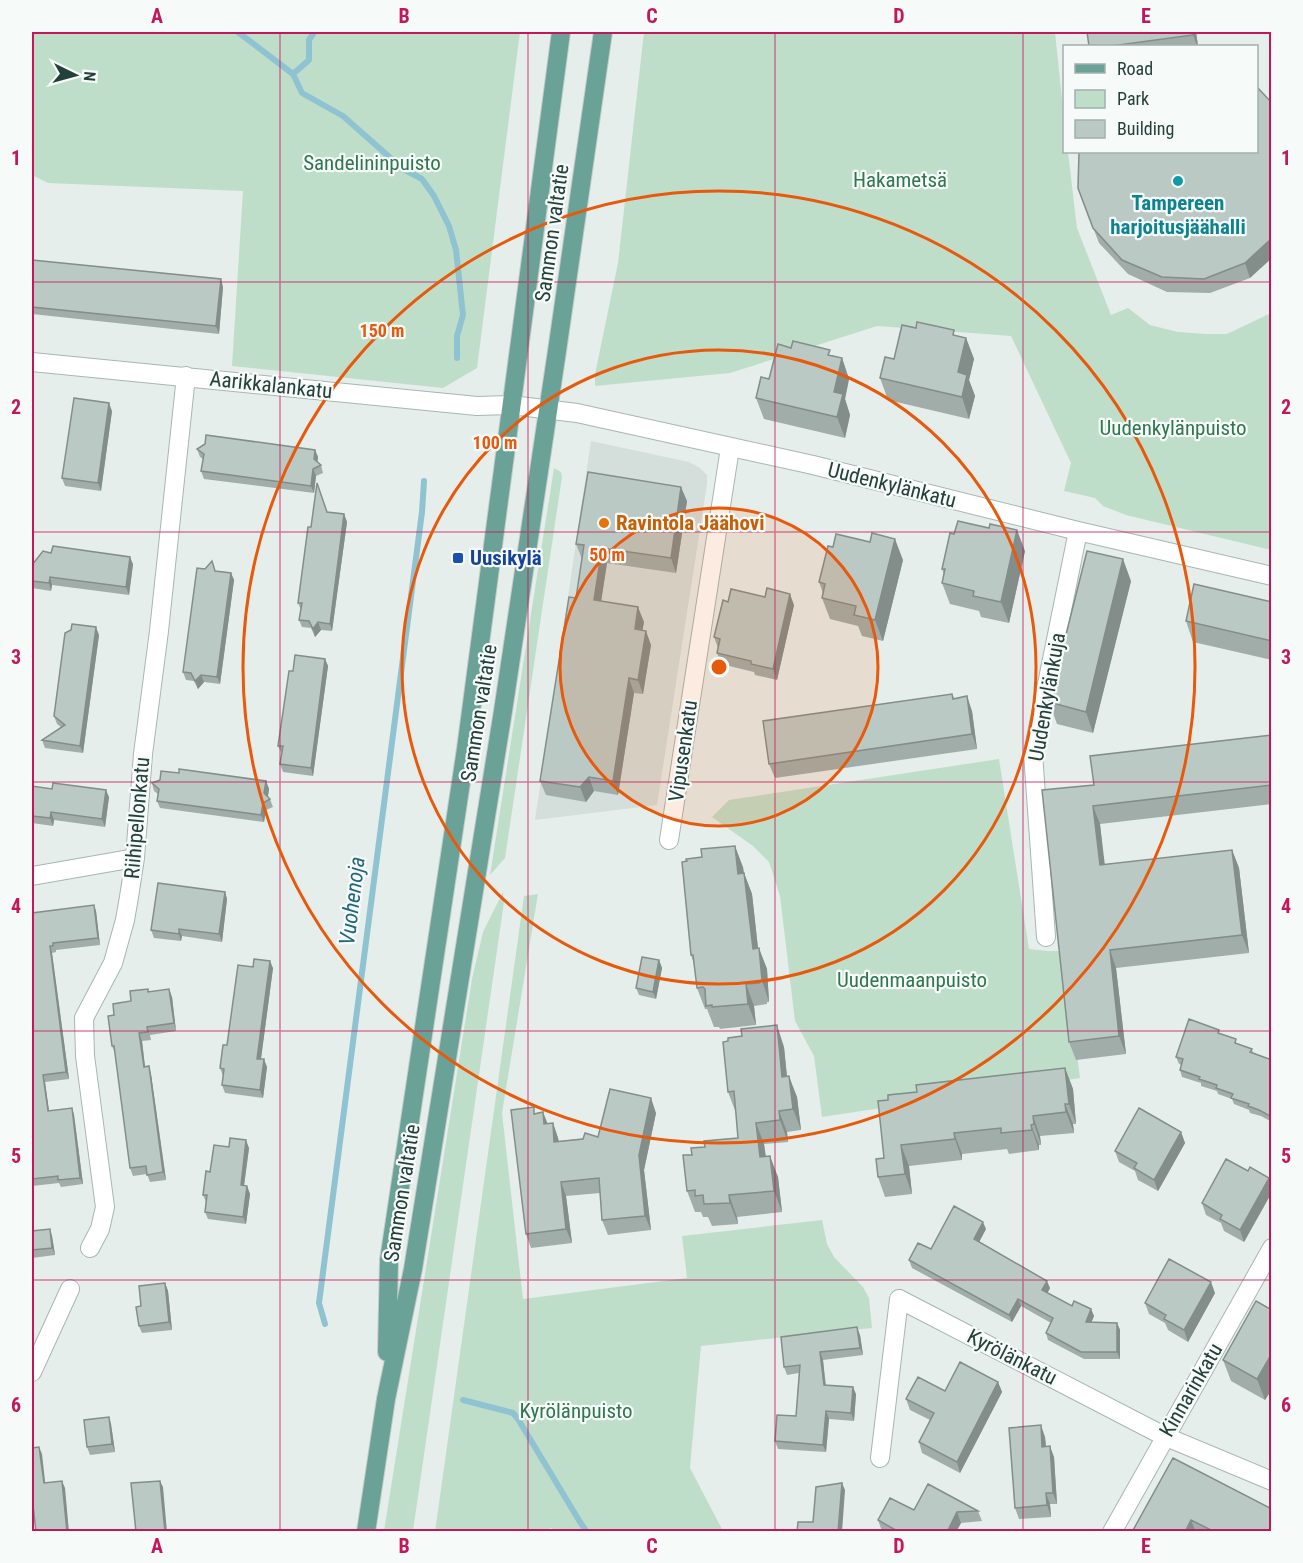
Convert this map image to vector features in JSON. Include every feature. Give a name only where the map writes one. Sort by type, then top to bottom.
[{"type":"main road","name":"Sammon valtatie","points":[[386,1399],[389,1260],[466,749],[561,32]]},
{"type":"main road","name":"Sammon valtatie","points":[[366,1532],[386,1399],[415,1258],[503,711],[603,32]]},
{"type":"street","name":"Aarikkalankatu","points":[[32,362],[477,406],[511,405]]},
{"type":"street","name":"Riihipellonkatu","points":[[90,1248],[100,1228],[105,1207],[85,1056],[84,1018],[113,963],[125,920],[135,858],[143,754],[159,631],[186,376]]},
{"type":"street","name":"Uudenkylänkatu","points":[[511,405],[577,413],[813,465],[1078,531],[1272,576]]},
{"type":"street","name":"Vipusenkatu","points":[[669,840],[730,448]]},
{"type":"street","name":"Uudenkylänkuja","points":[[1046,937],[1033,753],[1078,531]]},
{"type":"street","points":[[32,876],[135,858]]},
{"type":"street","name":"Kinnarinkatu","points":[[1112,1532],[1164,1436],[1272,1248]]},
{"type":"street","points":[[32,1372],[70,1289]]},
{"type":"street","name":"Kyrölänkatu","points":[[880,1458],[899,1299],[1164,1436],[1272,1480]]},
{"type":"shaded area","points":[[591,441],[689,462],[707,475],[707,484],[657,805],[535,820]]},
{"type":"green space","name":"Sandelininpuisto","points":[[32,32],[520,32],[477,368],[443,388],[232,366],[243,191],[48,183],[32,175]]},
{"type":"green space","name":"Hakametsä","points":[[644,32],[1055,32],[1063,108],[1063,153],[1068,153],[1077,228],[1111,315],[1128,308],[1150,325],[1178,332],[1227,334],[1271,313],[1271,550],[1126,515],[1103,506],[1095,498],[1064,491],[1071,463],[1011,336],[877,326],[730,373],[595,386],[595,374],[618,263]]},
{"type":"green space","points":[[554,468],[561,472],[562,477],[505,858],[490,875]]},
{"type":"green space","name":"Uudenmaanpuisto","points":[[999,759],[1029,949],[1064,951],[1080,1078],[822,1117],[814,1056],[795,1021],[780,896],[769,862],[753,846],[712,817],[729,800]]},
{"type":"green space","points":[[503,892],[504,902],[413,1531],[384,1531],[472,979],[483,932]]},
{"type":"green space","name":"Kyrölänpuisto","points":[[538,894],[502,1113],[523,1299],[687,1278],[682,1236],[822,1220],[827,1244],[834,1257],[863,1287],[869,1298],[872,1328],[701,1346],[690,1468],[723,1531],[554,1532],[552,1528],[540,1532],[435,1532],[524,896]]},
{"type":"building","points":[[1087,32],[1192,32],[1193,35],[1118,45],[1089,45]]},
{"type":"building","name":"Tampereen harjoitusjäähalli","points":[[1258,88],[1272,103],[1272,238],[1245,263],[1204,279],[1162,277],[1122,260],[1093,228],[1078,188],[1079,153],[1258,153]]},
{"type":"building","points":[[32,260],[221,279],[216,326],[32,307]]},
{"type":"building","points":[[917,322],[954,330],[953,335],[966,338],[958,372],[967,375],[962,397],[880,378],[885,357],[894,359],[902,325],[916,328]]},
{"type":"building","points":[[793,341],[830,350],[828,355],[842,358],[834,392],[843,394],[837,417],[756,398],[761,377],[769,379],[778,344],[791,348]]},
{"type":"building","points":[[74,398],[109,403],[98,483],[62,478]]},
{"type":"building","points":[[206,435],[315,450],[314,459],[321,465],[313,469],[311,486],[201,471],[204,454],[197,449],[205,444]]},
{"type":"building","points":[[588,472],[681,487],[671,558],[602,548],[594,600],[638,607],[635,629],[646,631],[638,680],[629,678],[613,781],[589,777],[580,787],[540,781],[569,597],[576,598],[584,545],[576,544]]},
{"type":"building","points":[[317,483],[327,512],[344,514],[330,624],[318,622],[313,629],[309,621],[299,620],[302,603],[298,603],[308,527],[311,527]]},
{"type":"building","points":[[958,521],[989,528],[990,524],[1017,530],[1001,602],[973,596],[974,591],[942,583],[945,569],[942,569],[950,533],[954,534]]},
{"type":"building","points":[[872,533],[895,539],[875,620],[854,615],[856,606],[822,598],[825,584],[819,582],[828,546],[833,547],[836,534],[870,542]]},
{"type":"building","points":[[53,546],[130,557],[126,587],[50,577],[49,583],[32,581],[32,565],[43,551],[51,553]]},
{"type":"building","points":[[1087,551],[1123,559],[1086,712],[1049,702]]},
{"type":"building","points":[[212,561],[215,571],[231,573],[217,677],[201,675],[195,681],[191,673],[183,672],[197,568],[205,569]]},
{"type":"building","points":[[1194,584],[1272,602],[1272,641],[1186,621]]},
{"type":"building","points":[[767,588],[790,594],[773,669],[717,653],[720,639],[714,637],[723,600],[728,602],[731,589],[765,597]]},
{"type":"building","points":[[72,624],[96,627],[80,746],[42,740],[65,725],[54,716],[65,633],[71,630]]},
{"type":"building","points":[[295,655],[325,659],[311,768],[280,764],[283,746],[278,746],[289,671],[293,671]]},
{"type":"building","points":[[952,694],[953,699],[967,696],[972,734],[769,764],[763,721]]},
{"type":"building","points":[[1272,735],[1272,785],[1093,806],[1100,865],[1232,850],[1242,935],[1110,950],[1119,1036],[1069,1042],[1042,790],[1094,785],[1090,756]]},
{"type":"building","points":[[179,769],[266,781],[264,793],[270,799],[263,803],[261,815],[157,801],[159,789],[152,783],[160,780],[161,771],[179,773]]},
{"type":"building","points":[[53,783],[106,790],[102,819],[51,812],[50,818],[32,816],[32,786],[52,789]]},
{"type":"building","points":[[735,846],[738,874],[744,873],[753,949],[759,948],[762,980],[759,983],[746,984],[748,1004],[712,1007],[712,1005],[706,1006],[705,989],[697,988],[693,955],[691,955],[682,862],[687,861],[686,859],[702,857],[701,849]]},
{"type":"building","points":[[158,883],[225,892],[219,934],[179,929],[179,934],[151,930]]},
{"type":"building","points":[[94,905],[98,938],[53,943],[53,946],[50,946],[66,1072],[43,1075],[48,1111],[72,1108],[80,1178],[58,1180],[58,1176],[32,1179],[32,913]]},
{"type":"building","points":[[642,957],[659,960],[653,992],[636,988]]},
{"type":"building","points":[[254,959],[270,961],[257,1059],[264,1059],[260,1090],[222,1085],[224,1069],[220,1068],[223,1045],[227,1045],[238,965],[253,967]]},
{"type":"building","points":[[148,989],[148,992],[169,989],[174,1023],[147,1027],[148,1032],[139,1033],[144,1067],[149,1066],[163,1172],[147,1175],[146,1166],[130,1168],[108,1016],[114,1015],[113,1004],[131,1001],[130,991]]},
{"type":"building","points":[[1189,1019],[1219,1030],[1218,1033],[1236,1039],[1235,1043],[1252,1049],[1250,1052],[1272,1060],[1272,1117],[1248,1106],[1249,1104],[1231,1098],[1233,1094],[1216,1088],[1217,1085],[1180,1070],[1183,1059],[1176,1057]]},
{"type":"building","points":[[777,1025],[782,1077],[789,1076],[793,1109],[779,1111],[780,1120],[756,1123],[760,1157],[770,1156],[774,1191],[729,1195],[730,1203],[704,1204],[703,1195],[695,1196],[695,1190],[687,1191],[683,1155],[692,1155],[691,1148],[705,1147],[704,1141],[738,1138],[734,1091],[728,1092],[723,1042],[728,1041],[728,1038],[742,1036],[741,1029]]},
{"type":"building","points":[[1065,1068],[1069,1104],[1065,1104],[1066,1112],[1033,1116],[1032,1130],[1001,1133],[1001,1128],[954,1133],[955,1139],[901,1145],[905,1174],[878,1177],[876,1159],[884,1158],[878,1101],[888,1100],[888,1095],[917,1092],[916,1085]]},
{"type":"building","points":[[610,1089],[651,1098],[639,1155],[645,1216],[602,1220],[599,1178],[561,1182],[566,1229],[526,1234],[511,1110],[534,1107],[534,1114],[543,1112],[544,1124],[553,1123],[554,1142],[583,1139],[585,1133],[598,1137]]},
{"type":"building","points":[[1139,1108],[1181,1132],[1154,1180],[1134,1168],[1137,1163],[1115,1151]]},
{"type":"building","points":[[230,1138],[246,1140],[241,1185],[247,1186],[243,1217],[205,1212],[207,1195],[203,1195],[206,1171],[210,1172],[214,1145],[229,1147]]},
{"type":"building","points":[[1226,1159],[1248,1171],[1250,1167],[1269,1178],[1240,1230],[1220,1219],[1222,1215],[1202,1203]]},
{"type":"building","points":[[954,1206],[983,1222],[974,1239],[1047,1281],[1042,1290],[1072,1306],[1074,1301],[1091,1309],[1086,1322],[1117,1323],[1117,1352],[1081,1352],[1046,1333],[1053,1318],[1018,1299],[1009,1315],[909,1260],[918,1243],[931,1249]]},
{"type":"building","points":[[50,1229],[52,1248],[32,1250],[32,1231]]},
{"type":"building","points":[[1169,1259],[1211,1282],[1184,1330],[1164,1319],[1166,1315],[1145,1303]]},
{"type":"building","points":[[165,1283],[169,1322],[139,1326],[136,1307],[141,1306],[139,1286]]},
{"type":"building","points":[[1256,1301],[1272,1310],[1272,1353],[1257,1379],[1223,1360]]},
{"type":"building","points":[[857,1327],[860,1348],[820,1352],[824,1385],[853,1387],[851,1413],[826,1411],[823,1445],[775,1441],[777,1415],[796,1416],[800,1365],[784,1367],[781,1337]]},
{"type":"building","points":[[960,1362],[998,1382],[957,1462],[919,1442],[934,1413],[906,1399],[918,1377],[945,1391]]},
{"type":"building","points":[[109,1417],[112,1444],[87,1447],[84,1420]]},
{"type":"building","points":[[1041,1425],[1042,1447],[1050,1446],[1053,1493],[1046,1493],[1047,1505],[1015,1508],[1009,1428]]},
{"type":"building","points":[[39,1447],[44,1483],[62,1481],[67,1532],[36,1532],[32,1496],[32,1448]]},
{"type":"building","points":[[1173,1458],[1272,1509],[1272,1532],[1215,1532],[1191,1520],[1185,1532],[1132,1532]]},
{"type":"building","points":[[160,1481],[165,1532],[136,1532],[131,1483]]},
{"type":"building","points":[[842,1483],[838,1532],[797,1532],[798,1522],[813,1522],[816,1487]]},
{"type":"building","points":[[928,1484],[978,1511],[957,1512],[947,1532],[899,1532],[878,1520],[890,1498],[914,1510]]},
{"type":"waterway","name":"Vuohenoja","points":[[238,32],[293,74],[302,93],[343,116],[403,169],[422,179],[434,196],[449,226],[456,250],[463,315],[457,336],[457,358]]},
{"type":"waterway","points":[[293,74],[309,60],[309,40],[313,34]]},
{"type":"waterway","name":"Vuohenoja","points":[[325,1324],[319,1303],[422,512],[424,481]]},
{"type":"waterway","name":"Vuohenoja","points":[[463,1400],[513,1413],[587,1532]]},
{"type":"place","name":"Tampereen harjoitusjäähalli","points":[[1178,181]]},
{"type":"place","name":"Ravintola Jäähovi","points":[[604,523]]},
{"type":"place","name":"Uusikylä","points":[[458,558]]},
{"type":"park label","name":"Uudenkylänpuisto","points":[[1173,428]]}]
